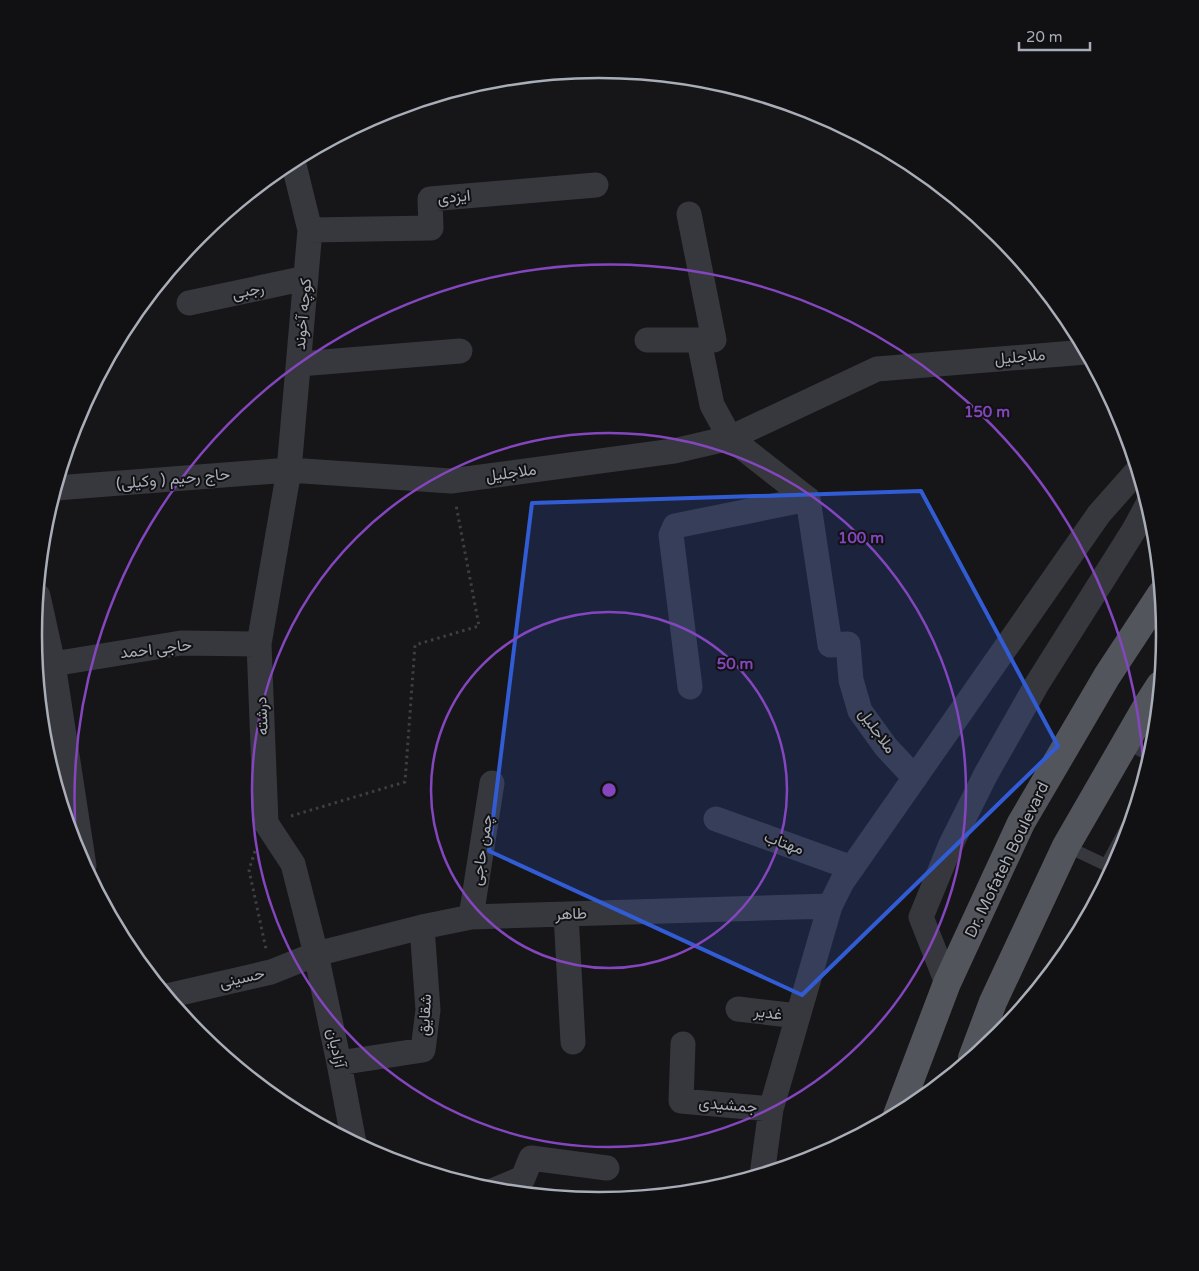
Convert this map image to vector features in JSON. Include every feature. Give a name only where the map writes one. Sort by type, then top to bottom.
[{"type":"main road","name":"Dr. Mofateh Boulevard","points":[[901,1104],[947,983],[1021,823],[1107,676],[1155,603]]},
{"type":"main road","points":[[977,1044],[993,1002],[1066,846],[1153,697]]},
{"type":"street","name":"کوچه آخوند","points":[[289,470],[310,230],[295,169]]},
{"type":"street","name":"ایزدی","points":[[310,230],[431,228],[430,199],[596,185]]},
{"type":"street","points":[[646,340],[714,340],[690,214]]},
{"type":"street","name":"رجبی","points":[[189,303],[306,278]]},
{"type":"street","points":[[699,340],[712,405],[730,438],[808,499]]},
{"type":"street","points":[[299,364],[460,351]]},
{"type":"street","name":"ملاجلیل","points":[[289,470],[451,481],[674,452],[730,438],[877,369],[1079,353]]},
{"type":"street","name":"حاج رحیم ( وکیلی)","points":[[62,488],[289,470]]},
{"type":"street","name":"درشته","points":[[266,823],[259,644],[289,470]]},
{"type":"street","points":[[763,1168],[771,1109],[830,906],[842,882],[1099,514],[1133,475]]},
{"type":"street","points":[[690,687],[671,535],[675,526],[808,499]]},
{"type":"street","name":"ملاجلیل","points":[[808,499],[830,645],[848,644],[851,680],[860,711],[886,747],[914,778]]},
{"type":"street","points":[[947,983],[921,917],[951,844],[986,774],[1033,692],[1143,513]]},
{"type":"street","points":[[43,618],[53,664],[56,750],[71,811]]},
{"type":"street","name":"حاجی احمد","points":[[53,664],[181,643],[259,644]]},
{"type":"street","name":"چمن حاجی","points":[[471,917],[492,783]]},
{"type":"street","name":"مهتاب","points":[[716,819],[852,868]]},
{"type":"street","points":[[266,823],[293,864],[316,954]]},
{"type":"street","name":"طاهر","points":[[316,954],[422,927],[471,917],[830,906]]},
{"type":"street","points":[[566,914],[573,1042]]},
{"type":"street","name":"شقایق","points":[[339,1063],[423,1050],[428,1010],[422,927]]},
{"type":"street","name":"حسینی","points":[[174,994],[271,972],[316,954]]},
{"type":"street","name":"آزادیان","points":[[316,954],[352,1135]]},
{"type":"street","name":"غدیر","points":[[738,1009],[798,1016]]},
{"type":"street","name":"جمشیدی","points":[[683,1044],[681,1101],[771,1109]]},
{"type":"street","points":[[507,1185],[523,1178],[531,1158],[607,1168]]},
{"type":"lane","points":[[1125,743],[1144,752]]},
{"type":"lane","points":[[1066,846],[1106,865],[1111,856]]},
{"type":"path","points":[[271,972],[248,870],[266,823],[405,782],[415,645],[479,626],[451,481]]},
{"type":"highlighted area","points":[[921,491],[1058,746],[802,995],[489,851],[532,503]]},
{"type":"green space","points":[[1062,940],[1065,942],[1059,951]]}]
